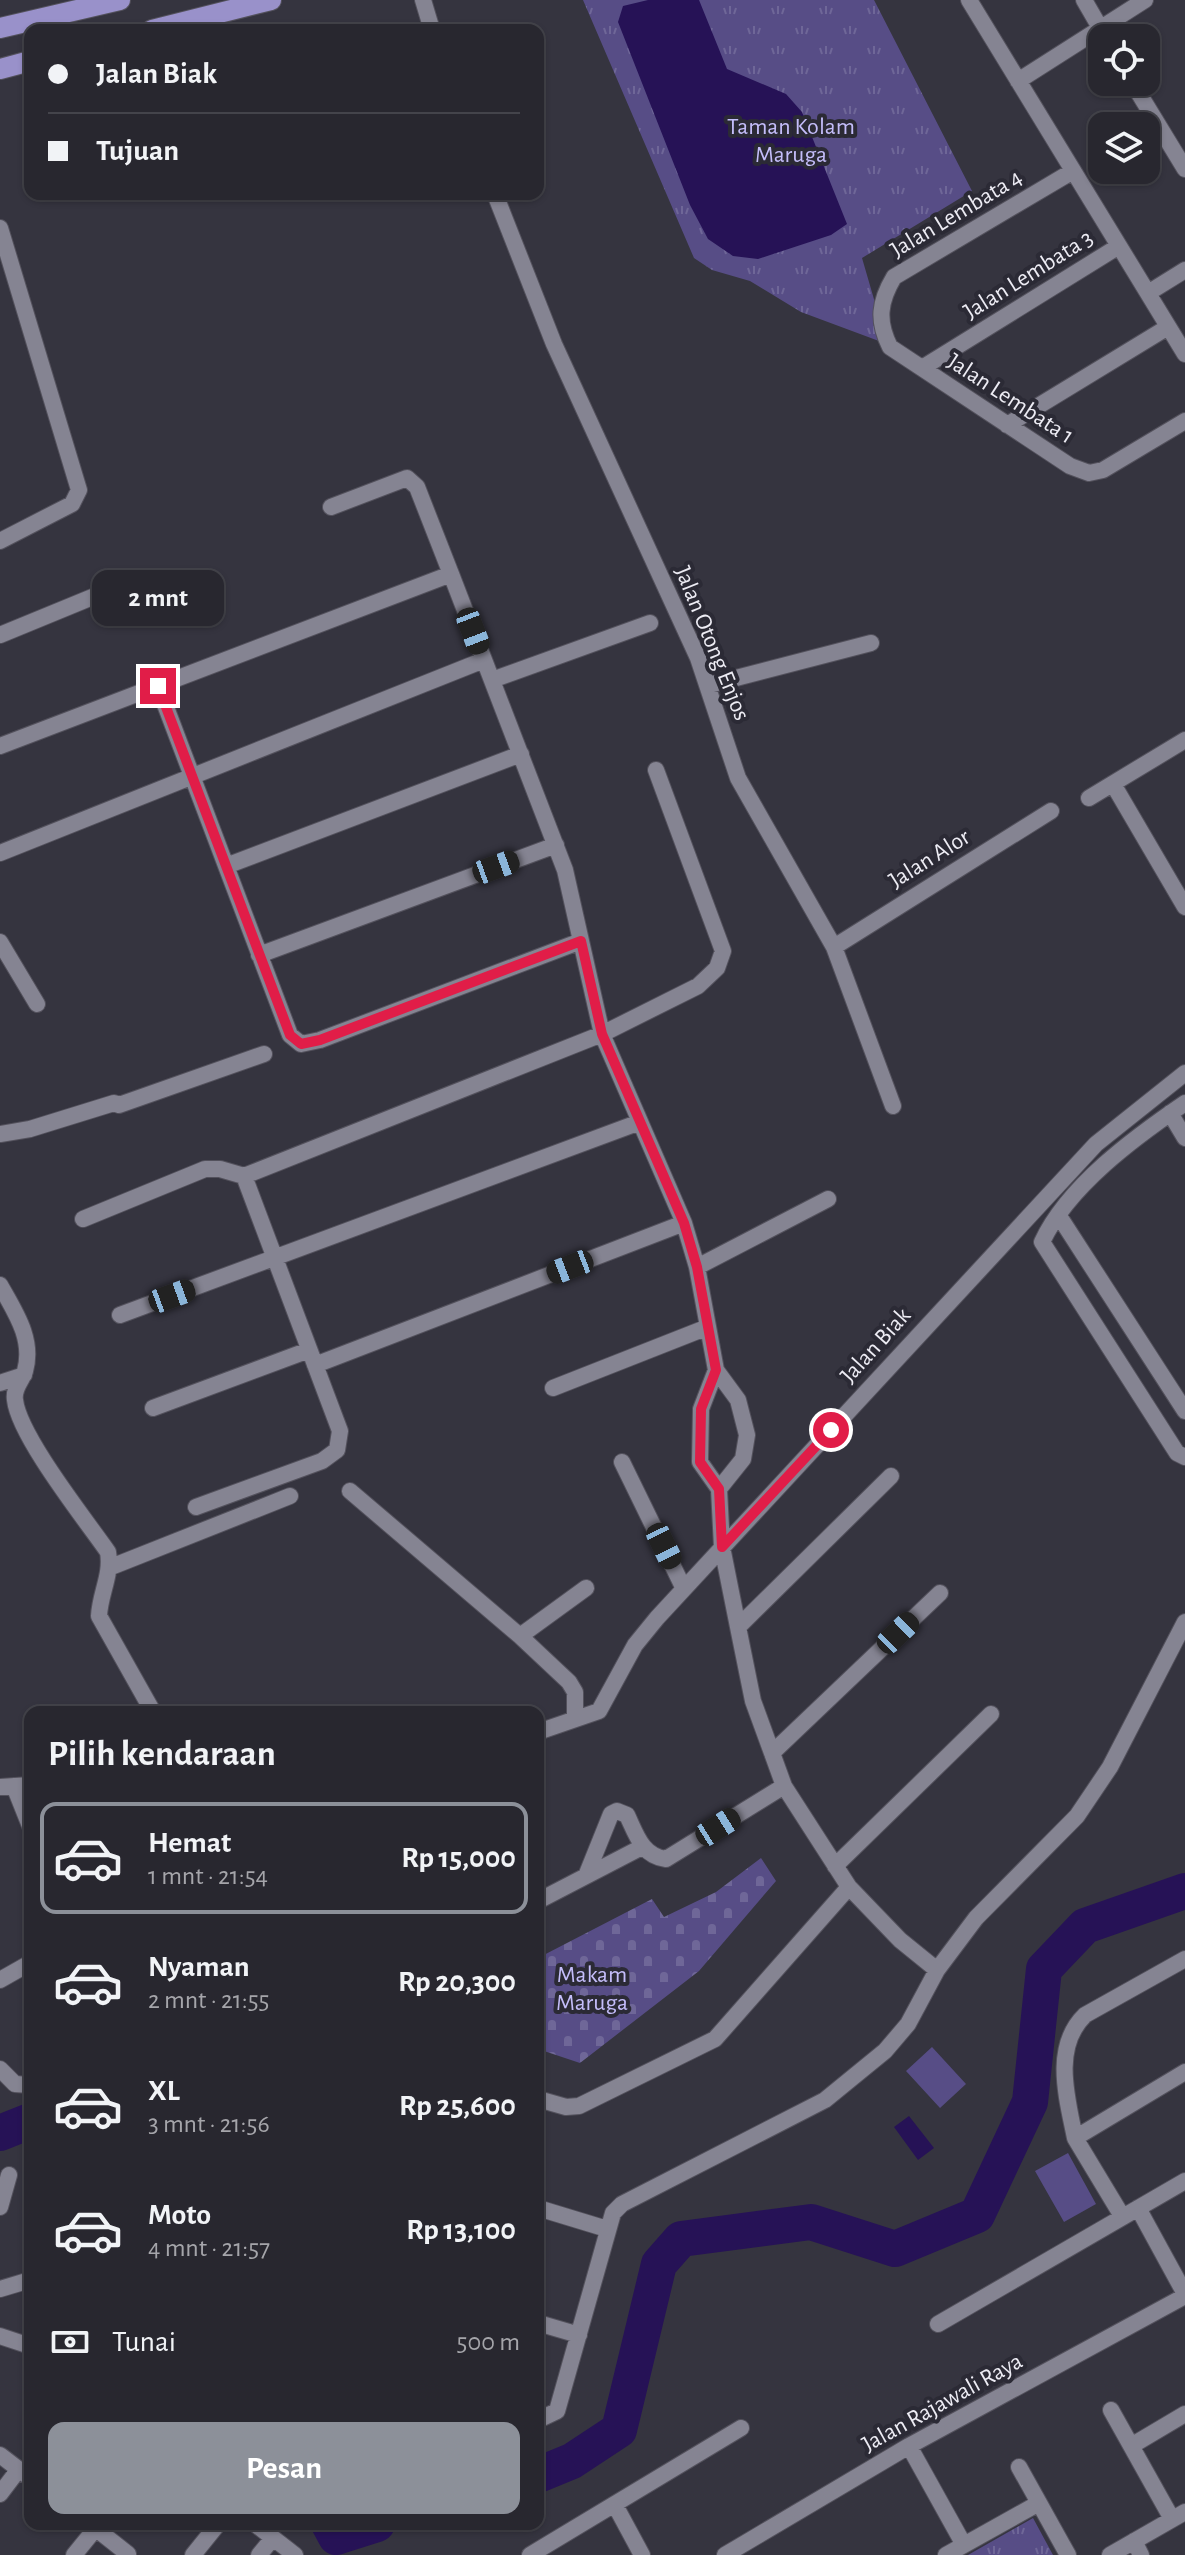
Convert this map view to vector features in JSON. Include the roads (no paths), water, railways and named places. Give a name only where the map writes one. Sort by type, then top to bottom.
[{"type":"main road","points":[[0,28],[120,0]]},
{"type":"main road","points":[[176,24],[271,0]]},
{"type":"main road","points":[[0,69],[24,63]]},
{"type":"street","points":[[423,0],[430,24]]},
{"type":"street","points":[[969,0],[1185,354]]},
{"type":"street","points":[[1084,0],[1097,24]]},
{"type":"street","points":[[1114,24],[1145,0]]},
{"type":"street","points":[[1018,81],[1088,41]]},
{"type":"street","points":[[1141,96],[1185,169]]},
{"type":"street","name":"Jalan Lembata 4","points":[[880,310],[884,293],[894,277],[1073,171]]},
{"type":"street","name":"Jalan Otong Enjos","points":[[497,200],[554,344],[709,685],[738,778],[834,947],[893,1106]]},
{"type":"street","points":[[0,228],[79,490],[78,498],[72,504],[0,541]]},
{"type":"street","name":"Jalan Lembata 3","points":[[922,368],[1119,246]]},
{"type":"street","points":[[1148,293],[1185,270]]},
{"type":"street","name":"Jalan Lembata 1","points":[[880,310],[881,329],[890,347],[1070,466],[1089,473],[1103,470],[1185,421]]},
{"type":"street","points":[[1007,425],[1168,327]]},
{"type":"street","points":[[331,507],[407,478],[417,487],[565,870],[602,1034],[684,1223],[697,1267],[716,1370],[738,1400],[747,1435],[743,1459],[719,1489]]},
{"type":"street","points":[[0,746],[451,574]]},
{"type":"street","points":[[0,635],[107,591]]},
{"type":"street","points":[[492,680],[650,623]]},
{"type":"street","points":[[709,685],[871,643]]},
{"type":"street","points":[[0,853],[191,774],[484,660]]},
{"type":"street","points":[[158,686],[290,1035],[301,1044],[320,1040],[581,941]]},
{"type":"street","points":[[1089,798],[1185,740]]},
{"type":"street","points":[[226,866],[521,754]]},
{"type":"street","points":[[83,1219],[205,1169],[220,1169],[244,1176],[602,1034],[698,986],[717,968],[723,951],[656,770]]},
{"type":"street","points":[[1113,784],[1185,907]]},
{"type":"street","name":"Jalan Alor","points":[[834,947],[1051,811]]},
{"type":"street","points":[[259,955],[556,845]]},
{"type":"street","points":[[0,942],[37,1004]]},
{"type":"street","points":[[0,1134],[30,1129],[114,1103],[119,1105],[264,1054]]},
{"type":"street","name":"Jalan Biak","points":[[575,1718],[599,1711],[635,1645],[684,1589],[1096,1144],[1185,1073]]},
{"type":"street","points":[[1185,1103],[1118,1153],[1059,1216],[1043,1245],[1177,1453],[1185,1457]]},
{"type":"street","points":[[1170,1113],[1185,1138]]},
{"type":"street","points":[[120,1315],[640,1122]]},
{"type":"street","points":[[196,1507],[322,1461],[337,1450],[340,1431],[244,1176]]},
{"type":"street","points":[[697,1267],[828,1199]]},
{"type":"street","points":[[1059,1216],[1185,1411]]},
{"type":"street","points":[[153,1408],[312,1358],[684,1223]]},
{"type":"street","points":[[0,1285],[28,1343],[24,1375],[14,1397],[18,1410],[34,1443],[108,1552],[111,1567],[100,1599],[99,1616],[150,1706]]},
{"type":"street","points":[[553,1388],[708,1327]]},
{"type":"street","points":[[1111,1351],[1134,1333]]},
{"type":"street","points":[[716,1370],[701,1409],[700,1462],[719,1489],[722,1547],[753,1701],[784,1786],[849,1887],[900,1940],[937,1970]]},
{"type":"street","points":[[0,1383],[24,1375]]},
{"type":"street","points":[[622,1462],[684,1589]]},
{"type":"street","points":[[738,1627],[891,1476]]},
{"type":"street","points":[[350,1491],[520,1636],[569,1682],[575,1692],[575,1718],[544,1730]]},
{"type":"street","points":[[111,1567],[290,1496]]},
{"type":"street","points":[[520,1636],[586,1588]]},
{"type":"street","points":[[772,1753],[940,1593]]},
{"type":"street","points":[[544,2417],[557,2411],[607,2229],[622,2204],[825,2100],[859,2076],[908,2024],[937,1970],[976,1918],[1077,1816],[1110,1767],[1185,1622]]},
{"type":"street","points":[[835,1866],[991,1714]]},
{"type":"street","points":[[15,1786],[24,1810]]},
{"type":"street","points":[[586,1876],[611,1814],[617,1811],[627,1815],[642,1847],[655,1858],[666,1859],[784,1786]]},
{"type":"street","points":[[544,1898],[642,1847]]},
{"type":"street","points":[[544,2101],[566,2107],[579,2106],[715,2039],[849,1887]]},
{"type":"street","points":[[1122,2216],[1075,2138],[1064,2069],[1068,2039],[1074,2026],[1085,2015],[1185,1959]]},
{"type":"street","points":[[0,1980],[24,1966]]},
{"type":"street","points":[[0,2069],[15,2084],[24,2085]]},
{"type":"street","points":[[1075,2138],[1185,2072]]},
{"type":"street","points":[[0,2207],[9,2175]]},
{"type":"street","points":[[938,2324],[1185,2181]]},
{"type":"street","points":[[1138,2208],[1185,2295]]},
{"type":"street","points":[[544,2210],[607,2229]]},
{"type":"street","points":[[0,2289],[24,2282]]},
{"type":"street","name":"Jalan Rajawali Raya","points":[[725,2555],[909,2446],[1185,2295]]},
{"type":"street","points":[[544,2325],[579,2335]]},
{"type":"street","points":[[0,2336],[24,2344]]},
{"type":"street","points":[[1110,2555],[1138,2548],[1179,2515],[1131,2446],[1111,2410]]},
{"type":"street","points":[[1131,2446],[1185,2414]]},
{"type":"street","points":[[530,2555],[741,2428]]},
{"type":"street","points":[[909,2446],[964,2545]]},
{"type":"street","points":[[0,2455],[24,2474],[0,2494]]},
{"type":"street","points":[[1019,2467],[1068,2555]]},
{"type":"street","points":[[946,2555],[1039,2503]]},
{"type":"street","points":[[615,2505],[642,2555]]},
{"type":"street","points":[[74,2555],[90,2530]]},
{"type":"street","points":[[98,2530],[128,2554]]},
{"type":"street","points":[[193,2555],[213,2530]]},
{"type":"street","points":[[263,2530],[295,2555]]},
{"type":"street","points":[[259,2555],[273,2538]]},
{"type":"waterway","points":[[544,2473],[572,2461],[619,2430],[659,2264],[681,2239],[811,2222],[895,2249],[977,2215],[1030,2102],[1044,1969],[1085,1926],[1185,1891]]},
{"type":"waterway","points":[[0,2133],[24,2123]]},
{"type":"waterway","points":[[332,2530],[336,2537],[358,2530]]},
{"type":"park label","name":"Taman Kolam Maruga","points":[[791,140]]},
{"type":"park label","name":"Makam Maruga","points":[[592,1988]]}]
